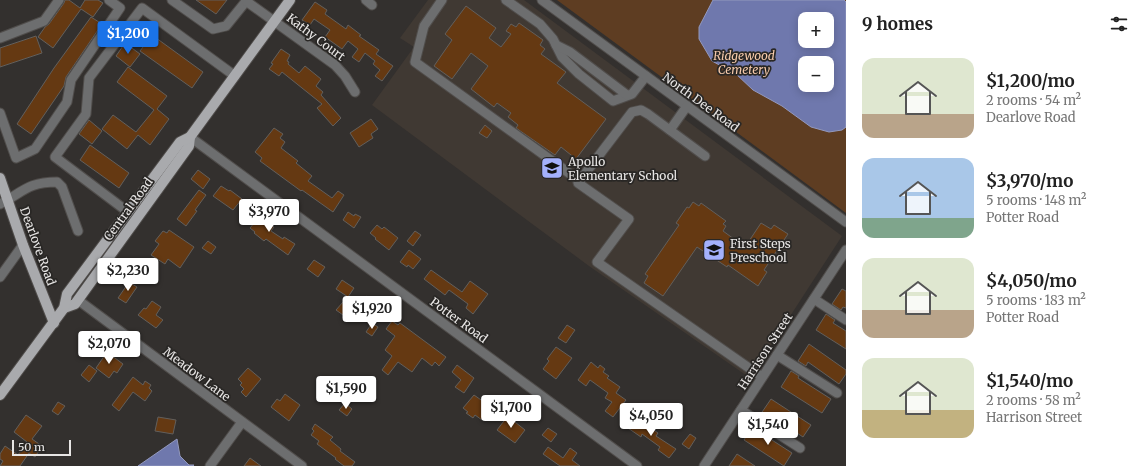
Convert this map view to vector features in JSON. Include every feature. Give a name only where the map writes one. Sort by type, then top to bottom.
[{"type":"main road","name":"Central Road","points":[[0,395],[64,308],[67,294],[180,142],[190,137],[290,0]]},
{"type":"main road","name":"Central Road","points":[[64,308],[75,304],[78,300],[189,146],[190,137]]},
{"type":"main road","name":"Dearlove Road","points":[[0,178],[4,202],[23,244],[54,322]]},
{"type":"street","points":[[0,38],[44,21],[59,0]]},
{"type":"street","points":[[0,113],[16,158],[35,148],[67,102],[71,80],[120,8],[109,0]]},
{"type":"street","points":[[172,0],[213,29],[226,26],[246,1]]},
{"type":"street","points":[[442,0],[424,26],[415,62],[580,181]]},
{"type":"street","points":[[506,0],[540,24],[553,38],[556,45],[570,52],[627,96],[632,94],[646,76]]},
{"type":"street","name":"North Dee Road","points":[[542,0],[846,222]]},
{"type":"street","name":"Kathy Court","points":[[246,1],[335,65],[345,76],[355,92]]},
{"type":"street","points":[[128,212],[55,157],[86,114],[89,78],[142,8],[235,76]]},
{"type":"street","points":[[670,130],[687,106]]},
{"type":"street","points":[[705,156],[641,110],[632,112],[578,183],[629,219],[597,262],[762,377]]},
{"type":"street","name":"Potter Road","points":[[190,137],[637,466]]},
{"type":"street","points":[[4,202],[27,187],[42,182],[56,182],[62,187],[78,231]]},
{"type":"street","points":[[0,276],[23,244]]},
{"type":"street","name":"Harrison Street","points":[[706,466],[762,377],[846,250]]},
{"type":"street","points":[[814,299],[846,320]]},
{"type":"street","name":"Meadow Lane","points":[[78,300],[302,466]]},
{"type":"street","points":[[777,355],[837,393]]},
{"type":"street","points":[[741,410],[800,448]]},
{"type":"street","points":[[210,466],[242,422]]},
{"type":"shaded area","points":[[428,0],[524,0],[842,236],[750,378],[589,266],[372,105],[414,47],[400,38]]},
{"type":"green space","name":"Ridgewood Cemetery","points":[[557,0],[846,0],[846,213]]},
{"type":"water","points":[[713,0],[844,0],[846,2],[846,127],[842,130],[829,132],[811,127],[782,106],[753,90],[736,74],[712,61],[699,39],[699,27]]},
{"type":"water","points":[[177,439],[180,456],[189,465],[194,465],[193,466],[138,466]]},
{"type":"building","points":[[65,0],[69,0],[80,8],[85,0],[98,0],[103,3],[93,17],[81,9],[53,48],[38,37],[49,24]]},
{"type":"building","points":[[196,0],[227,0],[216,14]]},
{"type":"building","points":[[315,2],[327,10],[325,14],[346,29],[348,25],[361,35],[359,36],[379,50],[376,54],[393,66],[382,81],[375,76],[380,70],[373,64],[375,61],[365,53],[359,62],[352,57],[358,49],[348,41],[342,49],[325,37],[330,30],[314,19],[310,25],[302,20]]},
{"type":"building","points":[[466,6],[496,28],[489,38],[501,47],[511,34],[506,31],[511,24],[516,27],[519,23],[543,40],[540,45],[545,49],[541,54],[566,72],[557,83],[606,119],[576,159],[561,147],[555,155],[516,128],[518,125],[508,117],[511,113],[497,103],[494,107],[471,89],[488,66],[471,53],[452,79],[434,66],[452,40],[445,34]]},
{"type":"building","points":[[91,17],[102,24],[66,77],[64,86],[31,134],[17,124],[54,68]]},
{"type":"building","points":[[152,35],[203,72],[192,88],[140,51]]},
{"type":"building","points":[[36,36],[42,53],[0,67],[0,48]]},
{"type":"building","points":[[125,43],[140,54],[130,67],[116,56]]},
{"type":"building","points":[[281,49],[290,55],[287,61],[289,62],[288,64],[299,73],[305,66],[321,79],[316,86],[323,92],[321,95],[341,118],[333,126],[317,108],[322,104],[282,72],[279,76],[269,69],[273,64],[271,63]]},
{"type":"building","points":[[128,67],[167,96],[157,109],[169,119],[150,145],[138,135],[127,149],[102,129],[113,115],[136,132],[154,110],[117,82]]},
{"type":"building","points":[[371,119],[378,129],[371,134],[373,138],[359,147],[350,133]]},
{"type":"building","points":[[89,120],[102,131],[92,144],[79,134]]},
{"type":"building","points":[[485,125],[492,131],[487,138],[479,133]]},
{"type":"building","points":[[274,128],[283,134],[280,138],[285,142],[281,148],[298,161],[296,163],[312,176],[308,181],[332,198],[338,191],[344,195],[333,212],[260,161],[262,158],[255,152]]},
{"type":"building","points":[[90,145],[129,173],[119,188],[80,160]]},
{"type":"building","points":[[198,170],[210,179],[203,189],[191,179]]},
{"type":"building","points":[[221,186],[229,191],[230,190],[242,199],[233,210],[213,196]]},
{"type":"building","points":[[199,190],[206,195],[186,226],[177,219]]},
{"type":"building","name":"First Steps Preschool","points":[[693,202],[699,206],[701,203],[726,221],[723,224],[726,226],[723,231],[745,247],[761,223],[771,229],[774,225],[788,234],[764,270],[767,272],[758,286],[728,265],[727,267],[697,247],[663,296],[644,283],[648,276],[645,274],[679,225],[676,223],[687,207],[689,208]]},
{"type":"building","points":[[256,209],[264,214],[261,218],[274,227],[271,231],[283,239],[284,237],[295,244],[288,255],[266,239],[264,241],[250,228],[254,223],[249,219]]},
{"type":"building","points":[[348,212],[354,216],[355,214],[361,217],[354,228],[343,220]]},
{"type":"building","points":[[377,225],[382,229],[384,227],[398,238],[389,250],[370,233]]},
{"type":"building","points":[[169,230],[194,247],[180,268],[168,259],[165,264],[151,255],[159,244],[155,241],[163,231],[167,233]]},
{"type":"building","points":[[415,231],[421,235],[413,246],[407,241]]},
{"type":"building","points":[[208,241],[216,247],[211,254],[202,248]]},
{"type":"building","points":[[409,250],[421,259],[413,269],[400,262]]},
{"type":"building","points":[[314,260],[325,267],[318,277],[307,269]]},
{"type":"building","points":[[431,270],[462,292],[470,281],[488,294],[473,314],[466,308],[468,304],[449,290],[445,295],[424,279]]},
{"type":"building","points":[[342,280],[354,288],[348,297],[336,289]]},
{"type":"building","points":[[129,282],[137,287],[126,303],[118,298]]},
{"type":"building","points":[[842,289],[846,291],[846,308],[843,307],[841,310],[832,304]]},
{"type":"building","points":[[366,296],[383,309],[375,320],[358,308]]},
{"type":"building","points":[[152,301],[161,307],[156,315],[163,320],[156,328],[138,315],[144,308],[146,309]]},
{"type":"building","points":[[343,302],[350,307],[343,315],[336,310]]},
{"type":"building","points":[[826,314],[835,320],[833,323],[846,331],[846,349],[816,330]]},
{"type":"building","points":[[392,321],[398,325],[400,323],[446,357],[439,366],[435,362],[432,366],[422,358],[412,372],[398,362],[388,375],[382,370],[392,356],[385,350],[395,336],[386,329]]},
{"type":"building","points":[[372,323],[378,327],[372,336],[366,332]]},
{"type":"building","points":[[567,325],[575,330],[566,343],[558,338]]},
{"type":"building","points":[[809,344],[846,370],[846,374],[839,384],[808,362],[806,366],[798,361]]},
{"type":"building","points":[[556,347],[572,358],[556,379],[543,369],[549,361],[547,359]]},
{"type":"building","points":[[107,352],[123,364],[117,373],[114,371],[109,378],[96,368]]},
{"type":"building","points":[[591,362],[598,368],[600,365],[605,369],[603,372],[609,376],[607,378],[620,387],[616,393],[626,400],[613,417],[605,411],[612,402],[605,398],[608,393],[590,380],[586,386],[578,380]]},
{"type":"building","points":[[89,365],[97,371],[89,382],[81,375]]},
{"type":"building","points":[[457,365],[474,378],[464,393],[455,387],[461,380],[452,372]]},
{"type":"building","points":[[248,368],[261,379],[246,397],[241,392],[244,389],[240,385],[242,383],[238,379]]},
{"type":"building","points":[[791,371],[799,376],[798,378],[831,399],[822,413],[781,387]]},
{"type":"building","points":[[133,377],[143,385],[145,381],[151,385],[149,388],[152,391],[145,401],[133,392],[119,411],[112,405]]},
{"type":"building","points":[[285,394],[300,405],[289,421],[271,407],[277,399],[280,401]]},
{"type":"building","points":[[474,395],[484,402],[488,397],[495,403],[482,420],[475,415],[473,418],[466,413],[468,412],[463,408]]},
{"type":"building","points":[[771,399],[811,425],[803,437],[772,416],[769,421],[760,415]]},
{"type":"building","points":[[58,402],[65,406],[58,415],[52,411]]},
{"type":"building","points":[[345,403],[352,409],[347,416],[339,410]]},
{"type":"building","points":[[510,413],[518,419],[515,422],[525,430],[515,443],[497,430]]},
{"type":"building","points":[[26,415],[42,426],[32,439],[42,446],[35,457],[29,453],[20,466],[0,466],[3,461],[0,459],[0,454],[5,446],[18,455],[27,442],[14,432]]},
{"type":"building","points":[[158,417],[176,420],[173,434],[155,431]]},
{"type":"building","points":[[631,417],[649,430],[651,428],[658,433],[656,436],[676,449],[669,458],[658,450],[660,447],[642,434],[641,437],[625,426]]},
{"type":"building","points":[[315,424],[333,437],[330,440],[341,449],[340,451],[355,462],[352,466],[344,466],[317,444],[319,441],[311,435],[314,431],[312,429]]},
{"type":"building","points":[[753,425],[762,431],[761,433],[792,453],[784,466],[744,440]]},
{"type":"building","points":[[548,428],[557,434],[551,442],[542,435]]},
{"type":"building","points":[[690,434],[696,438],[689,449],[682,444]]},
{"type":"building","points":[[548,447],[563,458],[570,448],[577,453],[572,460],[580,466],[560,466],[543,454]]},
{"type":"building","points":[[737,454],[755,466],[729,466]]},
{"type":"building","points":[[250,458],[261,466],[244,466]]},
{"type":"place","name":"Apollo Elementary School","points":[[552,168]]},
{"type":"place","name":"First Steps Preschool","points":[[714,250]]}]
